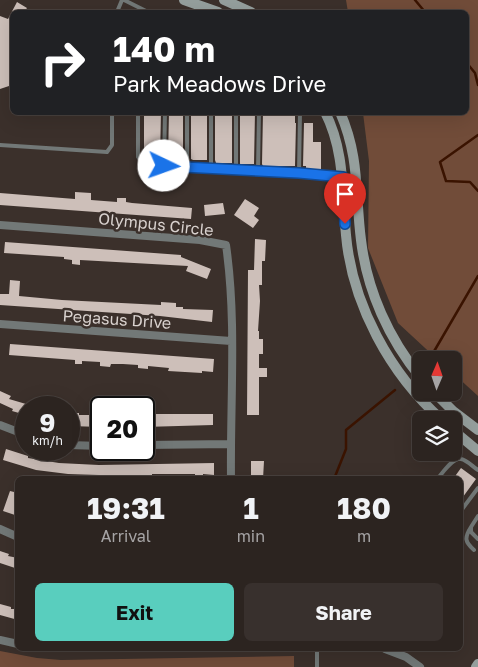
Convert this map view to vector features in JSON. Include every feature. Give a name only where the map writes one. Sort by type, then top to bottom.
[{"type":"main road","points":[[184,0],[212,10]]},
{"type":"main road","points":[[224,0],[246,10]]},
{"type":"main road","points":[[326,115],[338,148],[343,177],[349,253],[355,281],[373,329],[388,356],[405,380],[432,411]]},
{"type":"main road","points":[[341,115],[355,164],[361,240],[369,278],[390,332],[412,365]]},
{"type":"main road","points":[[443,401],[478,430]]},
{"type":"main road","points":[[462,438],[478,451]]},
{"type":"street","name":"Olympus Circle","points":[[0,225],[200,240],[226,245],[229,271],[231,342],[231,476]]},
{"type":"street","name":"Pegasus Drive","points":[[0,324],[231,342]]},
{"type":"street","points":[[0,424],[15,431]]},
{"type":"street","points":[[155,445],[231,444]]},
{"type":"street","points":[[0,529],[15,536]]},
{"type":"street","points":[[0,640],[15,643]]},
{"type":"street","points":[[390,651],[406,657],[420,667]]},
{"type":"lane","points":[[123,0],[138,10]]},
{"type":"lane","points":[[0,145],[107,152],[112,145],[112,115]]},
{"type":"lane","points":[[138,115],[138,157],[139,161],[144,164],[343,177]]},
{"type":"lane","points":[[164,166],[165,115]]},
{"type":"lane","points":[[187,115],[187,167]]},
{"type":"lane","points":[[211,115],[211,168]]},
{"type":"lane","points":[[236,115],[236,169]]},
{"type":"lane","points":[[258,170],[259,115]]},
{"type":"lane","points":[[299,173],[300,115]]},
{"type":"lane","points":[[440,476],[458,459],[462,459],[478,470]]},
{"type":"lane","points":[[463,508],[478,488]]},
{"type":"lane","points":[[474,550],[465,540],[466,534],[478,516]]},
{"type":"lane","points":[[470,527],[471,532],[478,539]]},
{"type":"lane","points":[[317,651],[317,667]]},
{"type":"shaded area","points":[[346,0],[478,0],[478,396],[462,381],[462,351],[428,351],[398,323],[368,248],[369,161],[363,115],[469,115],[469,10],[348,10]]},
{"type":"shaded area","points":[[0,651],[37,658],[61,660],[294,656],[294,667],[0,667]]},
{"type":"building","points":[[17,2],[27,8],[26,10],[13,10]]},
{"type":"building","points":[[10,15],[10,86],[0,89],[0,16],[8,19]]},
{"type":"building","points":[[144,115],[161,115],[160,158],[144,158]]},
{"type":"building","points":[[169,115],[183,115],[183,159],[168,158]]},
{"type":"building","points":[[191,115],[207,115],[207,160],[191,159]]},
{"type":"building","points":[[215,115],[232,115],[232,163],[216,163]]},
{"type":"building","points":[[240,115],[255,115],[254,164],[240,164]]},
{"type":"building","points":[[263,115],[295,115],[295,166],[263,166]]},
{"type":"building","points":[[304,123],[313,123],[313,142],[321,142],[321,169],[306,169],[306,166],[303,166]]},
{"type":"building","points":[[75,192],[91,193],[91,200],[117,202],[117,198],[126,198],[126,202],[132,203],[192,208],[191,219],[0,205],[0,193],[75,199]]},
{"type":"building","points":[[245,199],[259,208],[254,216],[259,220],[253,228],[234,215]]},
{"type":"building","points":[[223,203],[225,214],[205,216],[204,205]]},
{"type":"building","points":[[255,239],[266,240],[265,261],[262,261],[262,285],[259,285],[258,331],[259,339],[263,339],[263,354],[259,354],[259,368],[267,368],[267,377],[259,377],[259,415],[247,415],[248,270],[254,270]]},
{"type":"building","points":[[5,242],[181,255],[181,257],[211,269],[207,279],[186,271],[188,266],[80,260],[80,265],[72,264],[72,260],[64,259],[64,257],[4,253]]},
{"type":"building","points":[[10,280],[20,281],[19,296],[161,305],[161,302],[176,303],[176,307],[183,307],[183,309],[213,310],[212,322],[160,316],[0,305],[0,294],[9,294]]},
{"type":"building","points":[[10,344],[214,359],[213,372],[168,371],[169,368],[148,366],[148,369],[138,368],[138,365],[123,364],[111,364],[110,367],[100,366],[100,362],[82,361],[82,364],[75,364],[75,360],[9,355]]},
{"type":"building","points":[[0,391],[11,396],[9,399],[15,401],[15,412],[12,411],[13,409],[0,403]]},
{"type":"building","points":[[155,414],[213,414],[213,425],[155,427]]},
{"type":"building","points":[[80,415],[90,415],[90,427],[80,426]]},
{"type":"building","points":[[6,449],[15,452],[15,461],[47,461],[99,465],[214,463],[214,475],[203,474],[203,476],[195,476],[195,474],[130,476],[68,474],[36,470],[3,460]]},
{"type":"building","points":[[251,461],[264,461],[263,476],[251,476]]},
{"type":"building","points":[[461,468],[476,479],[463,497],[463,476],[455,476]]},
{"type":"building","points":[[10,491],[15,492],[15,515],[3,511]]},
{"type":"building","points":[[0,551],[15,557],[15,568],[0,563]]},
{"type":"building","points":[[0,604],[15,609],[15,619],[0,615]]},
{"type":"waterway","points":[[415,0],[423,10]]},
{"type":"waterway","points":[[469,66],[475,73],[478,85]]},
{"type":"waterway","points":[[478,135],[440,162],[446,181],[470,182],[478,191]]},
{"type":"waterway","points":[[434,351],[478,276]]},
{"type":"waterway","points":[[335,476],[346,449],[346,430],[395,390]]},
{"type":"route","points":[[164,166],[343,177],[345,224]]}]
